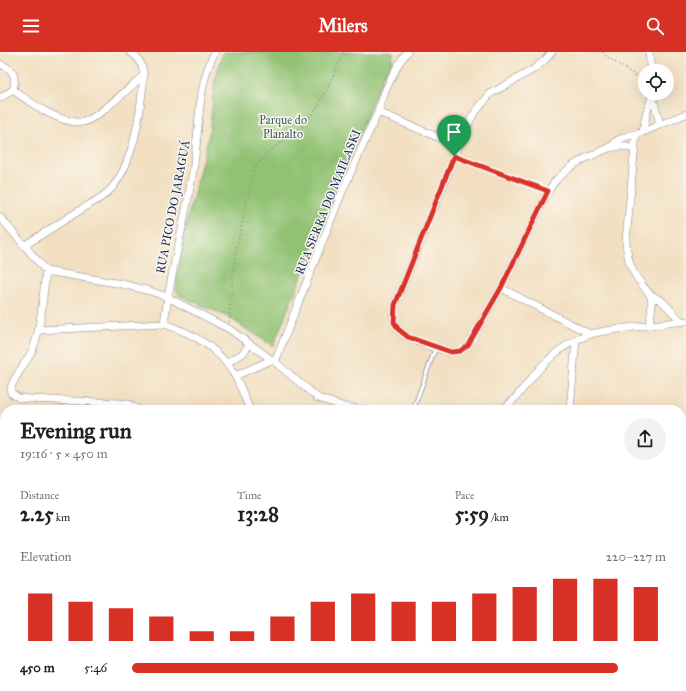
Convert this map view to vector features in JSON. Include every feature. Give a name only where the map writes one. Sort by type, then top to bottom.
[{"type":"street","points":[[25,245],[97,200],[113,186],[125,167],[132,148],[140,111],[144,75],[142,62],[135,54],[130,52]]},
{"type":"street","name":"RUA PICO DO JARAGUÁ","points":[[164,324],[167,297],[194,172],[205,74],[214,52]]},
{"type":"street","name":"RUA SERRA DO MAILASKI","points":[[273,361],[301,299],[342,192],[378,112],[386,89],[406,52]]},
{"type":"street","points":[[552,52],[534,70],[490,94],[473,115],[454,156],[395,305],[394,322],[398,329],[408,337],[451,352],[460,351],[468,345],[501,288],[548,191],[557,179],[572,166],[609,148],[622,146],[635,149]]},
{"type":"street","points":[[649,52],[650,64]]},
{"type":"street","points":[[0,64],[9,68],[12,72],[15,82],[14,90]]},
{"type":"street","points":[[14,90],[49,114],[66,120],[83,122],[96,115],[144,75]]},
{"type":"street","points":[[0,98],[14,90]]},
{"type":"street","points":[[650,100],[635,149],[626,242],[627,253],[629,264],[634,274],[650,294],[663,302],[683,321]]},
{"type":"street","points":[[653,100],[660,124]]},
{"type":"street","points":[[378,112],[459,146]]},
{"type":"street","points":[[609,148],[618,140],[640,133],[686,114]]},
{"type":"street","points":[[0,217],[46,271],[122,284],[167,297],[229,329],[273,361],[318,398],[339,405]]},
{"type":"street","points":[[46,271],[38,330],[34,346],[10,386],[11,393],[19,398],[76,401],[111,405]]},
{"type":"street","points":[[501,288],[590,334]]},
{"type":"street","points":[[649,325],[652,308],[650,294]]},
{"type":"street","points":[[512,405],[537,370],[548,359],[576,340],[590,334],[683,321]]},
{"type":"street","points":[[38,330],[164,324],[191,334],[205,342],[227,363],[235,376],[248,405]]},
{"type":"street","points":[[570,405],[576,340]]},
{"type":"street","points":[[227,363],[242,354],[250,344]]},
{"type":"street","points":[[235,376],[273,361]]},
{"type":"street","points":[[71,405],[76,401]]},
{"type":"lane","points":[[415,405],[436,347]]},
{"type":"path","points":[[229,329],[234,261],[254,168],[268,152],[299,130],[320,104],[344,52]]},
{"type":"path","points":[[603,52],[606,56],[638,77]]},
{"type":"path","points":[[454,156],[548,191]]},
{"type":"green space","name":"Parque do Planalto","points":[[223,52],[393,52],[392,61],[382,78],[273,346],[228,317],[179,295],[176,290],[187,221],[209,134],[215,80]]},
{"type":"route","points":[[454,156],[548,191],[501,288],[468,345],[460,351],[451,352],[408,337],[398,329],[394,322],[394,312],[395,305],[454,156]]}]
